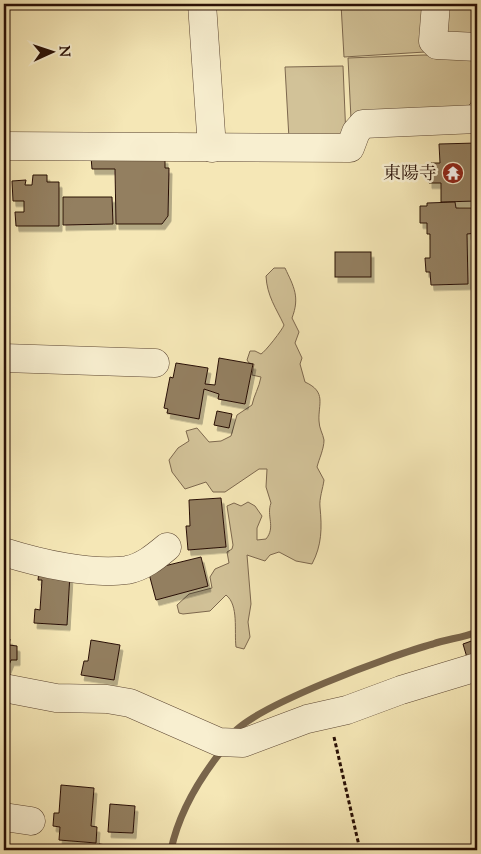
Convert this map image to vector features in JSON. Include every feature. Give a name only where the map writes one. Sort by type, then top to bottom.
[{"type":"lane","points":[[202,4],[212,148]]},
{"type":"lane","points":[[436,4],[433,41],[437,45],[477,47]]},
{"type":"lane","points":[[4,146],[350,148],[356,132],[363,124],[477,116]]},
{"type":"lane","points":[[4,358],[155,363]]},
{"type":"lane","points":[[4,552],[49,565],[127,570],[150,562],[167,547]]},
{"type":"lane","points":[[4,688],[56,698],[107,699],[130,703],[226,743],[253,740],[307,719],[328,715],[477,667]]},
{"type":"lane","points":[[4,816],[31,822]]},
{"type":"path","points":[[328,715],[360,850]]},
{"type":"shaded area","points":[[341,4],[428,4],[425,52],[344,57]]},
{"type":"shaded area","points":[[443,4],[477,4],[477,41],[449,39]]},
{"type":"shaded area","points":[[424,55],[473,56],[477,61],[471,103],[461,113],[351,119],[348,58]]},
{"type":"shaded area","points":[[343,66],[346,138],[289,139],[285,67]]},
{"type":"shaded area","points":[[274,268],[285,268],[295,292],[296,304],[292,318],[299,332],[295,343],[302,358],[300,364],[305,382],[316,390],[320,399],[319,424],[324,440],[317,467],[324,480],[320,504],[321,536],[312,564],[296,561],[279,552],[270,555],[265,561],[247,555],[251,604],[248,622],[250,637],[244,649],[236,647],[233,605],[226,595],[210,611],[183,614],[179,613],[177,605],[189,594],[212,588],[210,577],[215,569],[229,563],[227,552],[232,549],[233,545],[227,506],[234,503],[241,506],[248,502],[255,506],[262,516],[257,528],[257,540],[266,539],[269,535],[271,503],[266,487],[267,469],[259,469],[225,492],[213,492],[206,482],[185,489],[172,472],[169,460],[178,448],[189,441],[186,431],[197,428],[209,442],[221,441],[231,436],[237,415],[252,405],[261,377],[252,375],[254,364],[249,363],[247,360],[250,351],[261,354],[284,325],[268,290],[266,276]]},
{"type":"building","name":"東陽寺","points":[[477,143],[477,201],[441,202],[441,183],[429,183],[429,163],[440,163],[439,144]]},
{"type":"building","points":[[91,157],[165,158],[165,168],[169,168],[168,216],[162,224],[116,224],[115,169],[92,169]]},
{"type":"building","points":[[33,175],[47,175],[47,182],[59,182],[59,226],[16,226],[15,212],[24,212],[24,201],[13,201],[12,181],[26,180],[25,185],[32,185]]},
{"type":"building","points":[[63,197],[112,197],[113,224],[63,225]]},
{"type":"building","points":[[455,202],[456,208],[477,208],[477,233],[467,234],[468,284],[431,285],[430,272],[426,272],[425,258],[430,258],[430,234],[427,234],[427,223],[420,223],[420,206],[427,206],[427,203]]},
{"type":"building","points":[[335,252],[371,252],[371,277],[335,277]]},
{"type":"building","points":[[219,358],[253,364],[245,404],[218,399],[219,394],[204,389],[199,419],[167,413],[168,409],[164,408],[170,377],[173,378],[176,363],[208,368],[205,384],[215,385]]},
{"type":"building","points":[[217,411],[232,414],[229,428],[214,425]]},
{"type":"building","points":[[221,498],[226,547],[188,550],[186,526],[190,526],[189,500]]},
{"type":"building","points":[[201,557],[208,586],[156,600],[148,570]]},
{"type":"building","points":[[39,572],[70,574],[67,625],[34,623],[35,609],[40,610],[42,580],[38,580]]},
{"type":"building","points":[[4,639],[10,639],[9,645],[17,646],[17,660],[11,660],[7,670],[4,670]]},
{"type":"building","points":[[477,639],[477,658],[468,661],[463,644]]},
{"type":"building","points":[[91,640],[120,645],[114,680],[81,675],[84,661],[88,661]]},
{"type":"building","points":[[61,785],[94,788],[91,826],[97,827],[96,843],[59,840],[60,827],[53,826],[54,813],[59,813]]},
{"type":"building","points":[[110,804],[135,806],[133,833],[108,832]]},
{"type":"building","points":[[99,844],[107,845],[107,850],[98,850]]},
{"type":"waterway","points":[[231,736],[244,724],[265,711],[325,683],[414,650],[477,632]]},
{"type":"waterway","points":[[171,850],[179,822],[191,796],[223,749]]},
{"type":"place","name":"東陽寺","points":[[453,173]]}]
